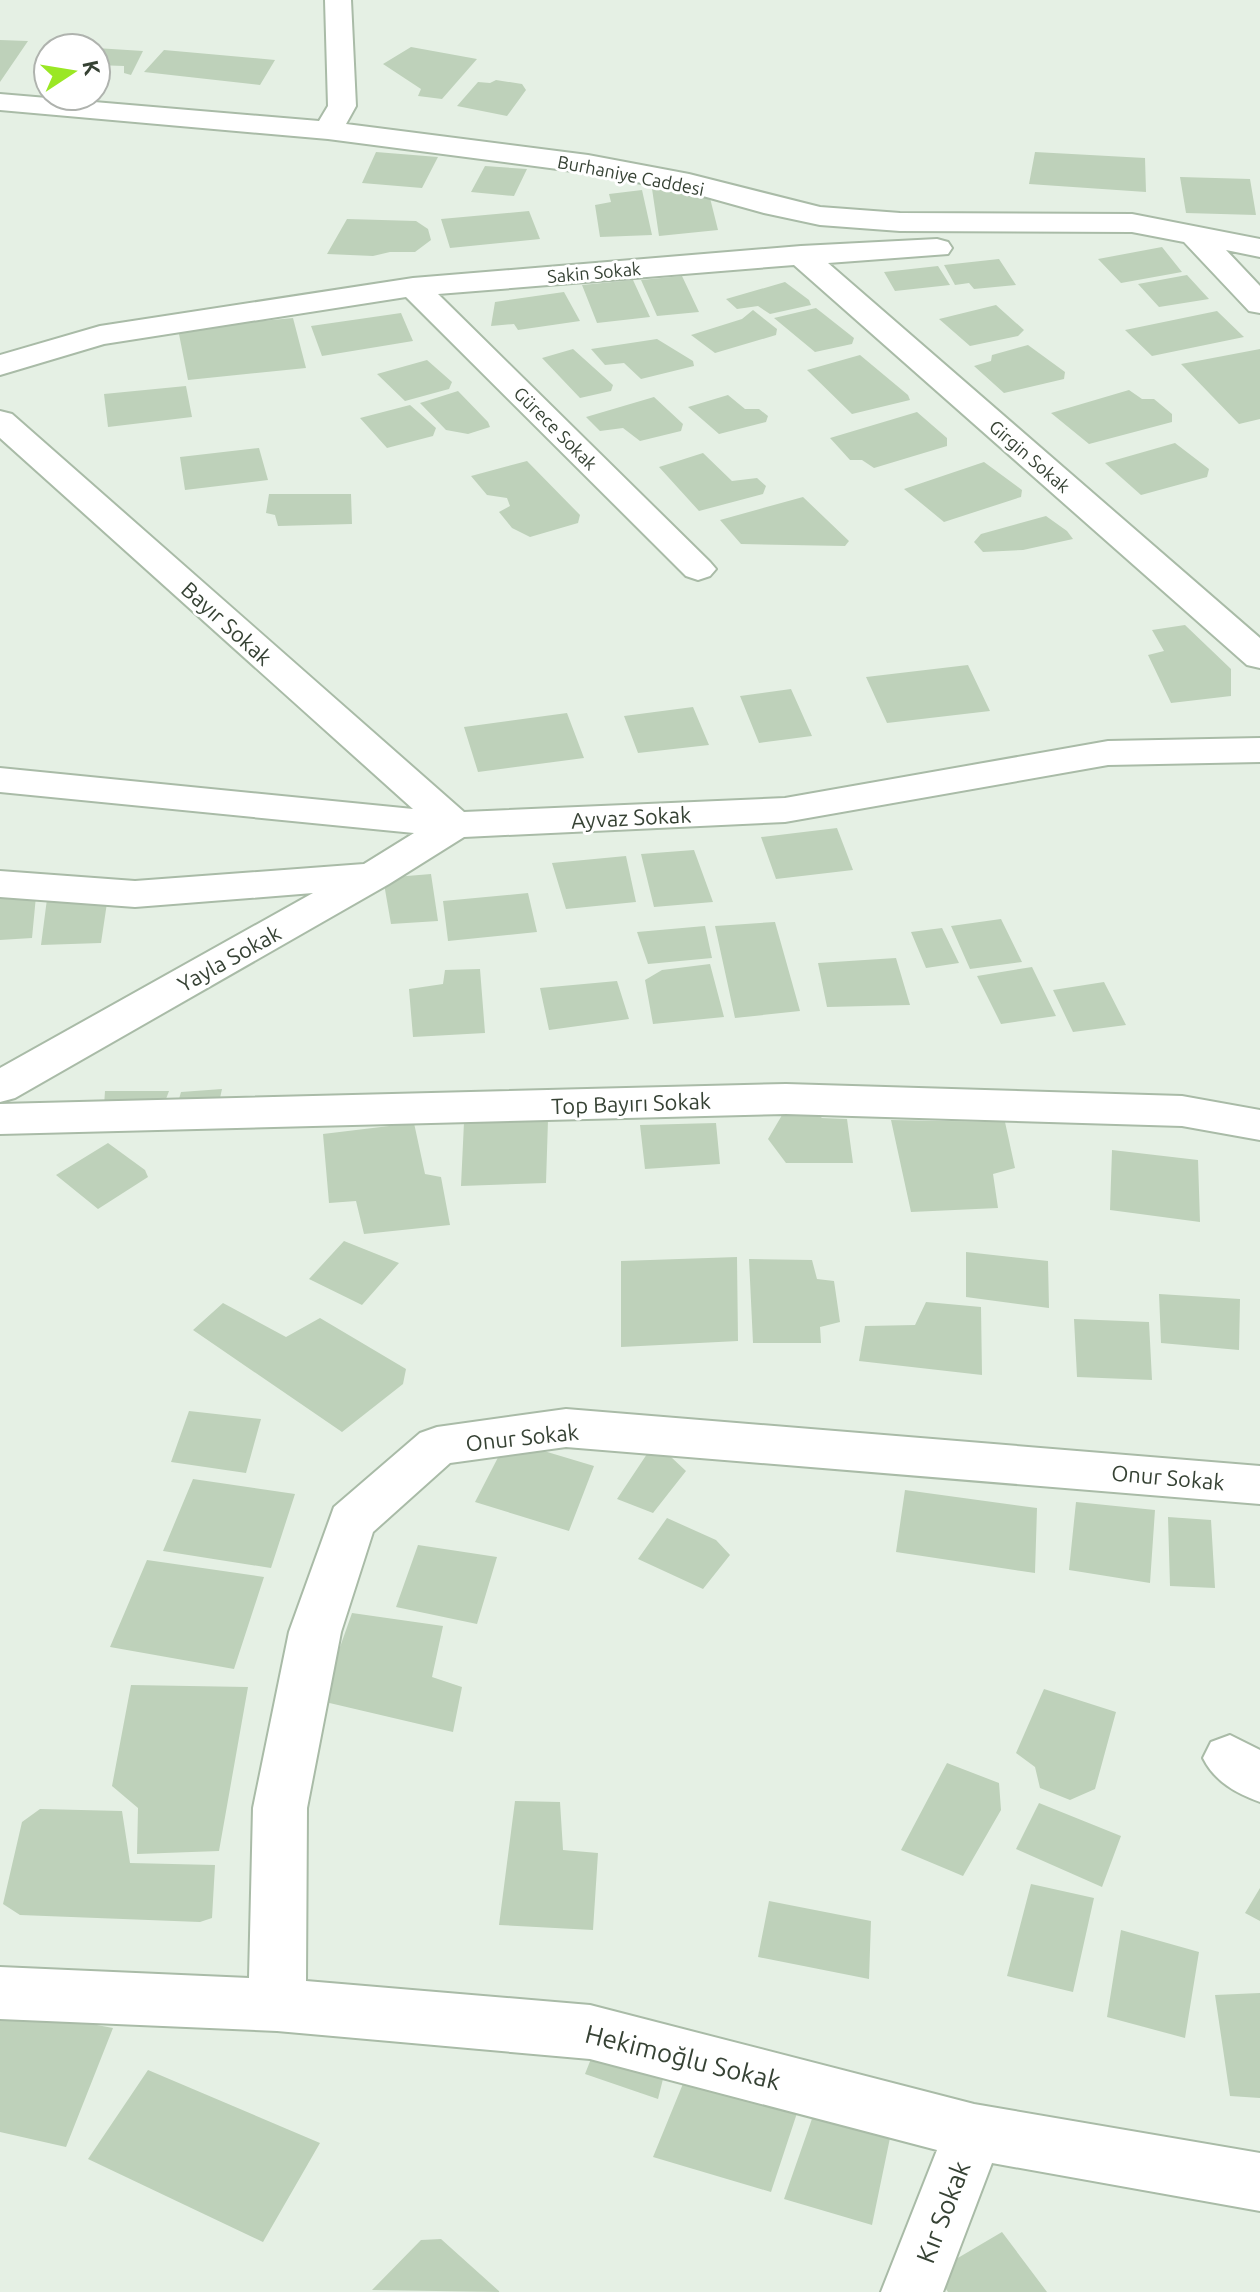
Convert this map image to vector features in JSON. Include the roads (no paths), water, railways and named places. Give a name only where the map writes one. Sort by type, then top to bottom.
[{"type":"street","points":[[328,130],[342,106],[338,0]]},
{"type":"street","name":"Burhaniye Caddesi","points":[[0,102],[328,130],[588,164],[689,183],[774,207],[820,216],[900,222],[1132,223],[1260,248]]},
{"type":"street","points":[[1195,236],[1260,304]]},
{"type":"street","name":"Sakin Sokak","points":[[0,365],[100,335],[413,287],[801,255],[1195,236]]},
{"type":"street","name":"Girgin Sokak","points":[[801,255],[1260,657]]},
{"type":"street","name":"Gürece Sokak","points":[[413,287],[698,569]]},
{"type":"street","name":"Bayır Sokak","points":[[0,421],[455,825]]},
{"type":"street","name":"Ayvaz Sokak","points":[[0,780],[455,825],[785,810],[1108,753],[1260,750]]},
{"type":"street","name":"Yayla Sokak","points":[[0,1087],[375,875],[455,825]]},
{"type":"street","points":[[0,884],[135,894],[375,875]]},
{"type":"street","name":"Top Bayırı Sokak","points":[[0,1119],[786,1099],[1182,1111],[1260,1125]]},
{"type":"street","name":"Onur Sokak","points":[[277,2005],[280,1808],[315,1632],[352,1521],[437,1446],[566,1428],[1260,1485]]},
{"type":"street","name":"Hekimoğlu Sokak","points":[[0,1993],[277,2005],[590,2032],[974,2132],[1260,2182]]},
{"type":"street","name":"Kır Sokak","points":[[912,2292],[974,2132]]}]
